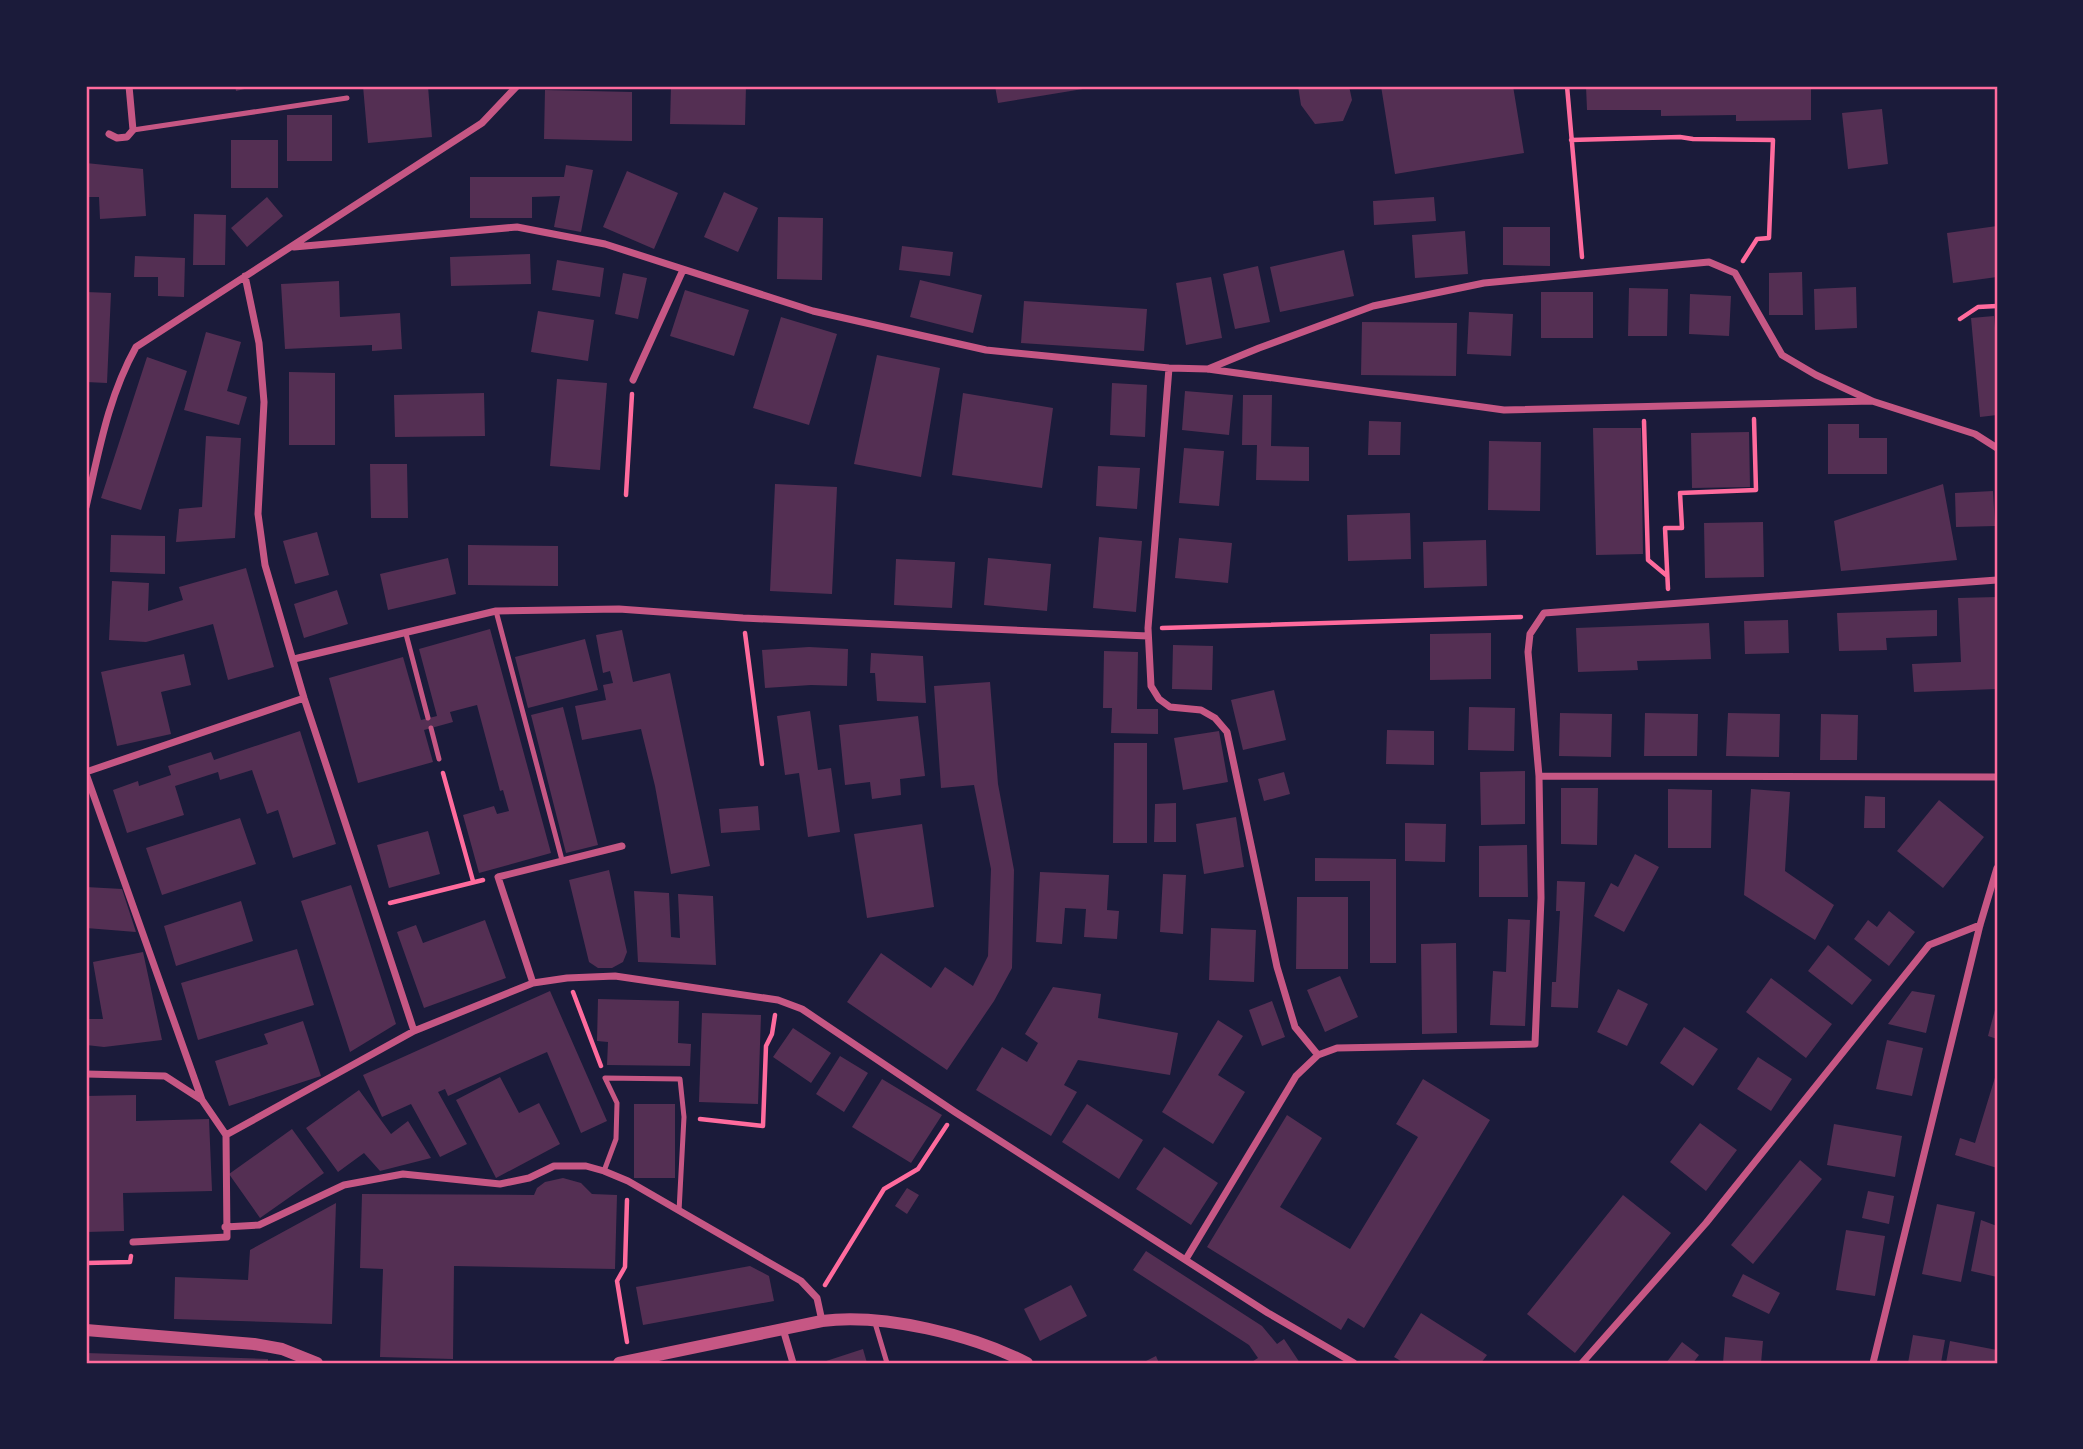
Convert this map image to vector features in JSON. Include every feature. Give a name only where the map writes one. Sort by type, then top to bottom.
[{"type":"street","points":[[109,134],[117,138],[127,137],[133,130],[129,86]]},
{"type":"street","points":[[86,507],[108,409],[121,374],[136,347],[482,123],[517,86]]},
{"type":"street","points":[[294,247],[517,227],[605,244],[813,312],[986,350],[1169,368],[1208,369],[1504,410],[1872,401]]},
{"type":"street","points":[[1208,369],[1373,306],[1484,283],[1709,262],[1735,273],[1782,355],[1816,375],[1872,401],[1975,434],[1997,448]]},
{"type":"street","points":[[633,380],[683,270]]},
{"type":"street","points":[[245,275],[259,343],[264,402],[258,514],[265,565],[304,698],[414,1031]]},
{"type":"street","points":[[1169,368],[1148,632],[1151,686],[1159,699],[1171,707],[1201,710],[1215,718],[1227,732],[1277,967],[1295,1027],[1318,1055]]},
{"type":"street","points":[[1186,1259],[1296,1076],[1318,1055],[1337,1048],[1535,1044],[1541,898],[1539,776],[1528,652],[1530,634],[1544,613],[1997,580]]},
{"type":"street","points":[[294,659],[496,611],[620,609],[743,618],[1148,632]]},
{"type":"street","points":[[133,1241],[227,1237],[226,1135],[202,1100],[86,773],[304,698]]},
{"type":"street","points":[[1539,776],[1997,777]]},
{"type":"street","points":[[533,984],[498,877],[622,846]]},
{"type":"street","points":[[1873,1363],[1980,925],[1997,868]]},
{"type":"street","points":[[1582,1363],[1706,1223],[1929,945],[1980,925]]},
{"type":"street","points":[[226,1135],[414,1031],[533,984],[568,978],[615,976],[778,1000],[802,1009],[955,1112],[1268,1313],[1354,1363]]},
{"type":"street","points":[[86,1073],[165,1076],[202,1100]]},
{"type":"street","points":[[225,1227],[259,1225],[344,1185],[403,1174],[500,1184],[529,1178],[555,1166],[586,1166],[628,1181],[801,1281],[817,1298],[822,1321]]},
{"type":"street","points":[[625,1362],[822,1321],[875,1320],[953,1335],[1012,1355],[1027,1363]]},
{"type":"street","points":[[783,1329],[793,1363]]},
{"type":"street","points":[[86,1330],[254,1344],[282,1349],[317,1363]]},
{"type":"lane","points":[[133,130],[347,98]]},
{"type":"lane","points":[[496,611],[562,860]]},
{"type":"lane","points":[[406,634],[428,718]]},
{"type":"lane","points":[[431,728],[439,759]]},
{"type":"lane","points":[[604,1171],[616,1139],[617,1103],[605,1078],[680,1079],[684,1117],[679,1211]]},
{"type":"lane","points":[[875,1320],[887,1363]]},
{"type":"path","points":[[1567,86],[1584,275]]},
{"type":"path","points":[[1571,140],[1680,137],[1773,140],[1769,238],[1757,239],[1735,273]]},
{"type":"path","points":[[1960,319],[1978,307],[1997,306]]},
{"type":"path","points":[[626,495],[633,380]]},
{"type":"path","points":[[1669,604],[1665,528],[1682,528],[1681,494],[1756,489],[1754,404]]},
{"type":"path","points":[[1643,407],[1648,560],[1667,576]]},
{"type":"path","points":[[1148,632],[1515,618],[1544,613]]},
{"type":"path","points":[[743,618],[762,764]]},
{"type":"path","points":[[439,759],[473,881]]},
{"type":"path","points":[[374,906],[498,877]]},
{"type":"path","points":[[568,978],[605,1078]]},
{"type":"path","points":[[684,1117],[763,1126],[766,1046],[772,1034],[778,1000]]},
{"type":"path","points":[[817,1298],[884,1189],[918,1169],[955,1112]]},
{"type":"path","points":[[625,1362],[617,1281],[625,1267],[628,1181]]},
{"type":"path","points":[[86,1263],[131,1262],[133,1241]]},
{"type":"building","points":[[235,86],[253,86],[253,87],[236,91]]},
{"type":"building","points":[[363,86],[428,86],[432,137],[368,143]]},
{"type":"building","points":[[671,86],[746,86],[745,125],[670,124]]},
{"type":"building","points":[[995,86],[1094,86],[1095,87],[998,103]]},
{"type":"building","points":[[1298,86],[1349,86],[1352,100],[1343,121],[1315,124],[1301,105]]},
{"type":"building","points":[[1381,86],[1513,86],[1524,153],[1395,174]]},
{"type":"building","points":[[1586,86],[1811,86],[1811,120],[1736,121],[1736,115],[1661,116],[1661,110],[1587,110]]},
{"type":"building","points":[[545,90],[632,92],[632,141],[544,139]]},
{"type":"building","points":[[1882,109],[1888,164],[1848,169],[1842,113]]},
{"type":"building","points":[[287,115],[332,115],[332,161],[287,161]]},
{"type":"building","points":[[231,140],[278,140],[278,188],[231,188]]},
{"type":"building","points":[[86,163],[143,169],[146,216],[100,219],[99,197],[86,197]]},
{"type":"building","points":[[566,165],[593,170],[581,232],[554,227],[560,196],[532,197],[532,218],[470,218],[470,177],[564,177]]},
{"type":"building","points":[[627,171],[678,193],[654,249],[603,227]]},
{"type":"building","points":[[724,192],[758,208],[738,252],[704,237]]},
{"type":"building","points":[[267,197],[283,216],[247,247],[231,228]]},
{"type":"building","points":[[1434,197],[1436,221],[1374,225],[1373,201]]},
{"type":"building","points":[[194,214],[226,215],[225,265],[193,265]]},
{"type":"building","points":[[778,217],[823,218],[822,280],[777,279]]},
{"type":"building","points":[[1997,226],[1997,277],[1953,283],[1947,233]]},
{"type":"building","points":[[1503,227],[1550,227],[1550,266],[1503,265]]},
{"type":"building","points":[[1465,231],[1468,274],[1415,278],[1412,235]]},
{"type":"building","points":[[902,246],[953,252],[950,276],[899,270]]},
{"type":"building","points":[[1344,250],[1354,296],[1280,312],[1270,267]]},
{"type":"building","points":[[530,254],[531,284],[451,286],[450,257]]},
{"type":"building","points":[[135,256],[185,258],[184,297],[158,296],[158,277],[134,277]]},
{"type":"building","points":[[557,260],[604,268],[600,297],[552,290]]},
{"type":"building","points":[[1258,266],[1270,322],[1235,329],[1223,274]]},
{"type":"building","points":[[1802,272],[1803,315],[1769,315],[1769,273]]},
{"type":"building","points":[[623,273],[647,278],[638,319],[615,314]]},
{"type":"building","points":[[1211,277],[1222,338],[1186,345],[1176,283]]},
{"type":"building","points":[[920,280],[982,295],[973,333],[910,317]]},
{"type":"building","points":[[339,281],[340,317],[400,313],[402,349],[372,351],[372,345],[285,349],[281,284]]},
{"type":"building","points":[[1856,287],[1857,328],[1815,330],[1814,289]]},
{"type":"building","points":[[1629,288],[1668,289],[1667,336],[1628,336]]},
{"type":"building","points":[[685,290],[749,310],[734,356],[670,336]]},
{"type":"building","points":[[86,292],[111,293],[107,383],[86,382]]},
{"type":"building","points":[[1541,292],[1593,292],[1593,338],[1541,338]]},
{"type":"building","points":[[1690,294],[1731,296],[1729,336],[1689,334]]},
{"type":"building","points":[[1024,301],[1147,309],[1144,351],[1021,343]]},
{"type":"building","points":[[538,311],[594,320],[588,361],[531,352]]},
{"type":"building","points":[[1469,312],[1513,314],[1511,356],[1467,354]]},
{"type":"building","points":[[1994,316],[1997,415],[1980,417],[1971,318]]},
{"type":"building","points":[[781,317],[837,334],[809,425],[753,408]]},
{"type":"building","points":[[1362,322],[1457,323],[1456,376],[1361,375]]},
{"type":"building","points":[[206,332],[241,342],[227,391],[247,397],[239,425],[184,410]]},
{"type":"building","points":[[877,355],[940,368],[921,477],[854,464]]},
{"type":"building","points":[[147,357],[187,371],[141,510],[101,498]]},
{"type":"building","points":[[289,372],[335,373],[335,445],[289,445]]},
{"type":"building","points":[[557,379],[607,383],[600,470],[550,466]]},
{"type":"building","points":[[1112,383],[1147,385],[1145,437],[1110,435]]},
{"type":"building","points":[[1185,391],[1233,395],[1229,435],[1182,430]]},
{"type":"building","points":[[484,393],[485,436],[395,437],[394,395]]},
{"type":"building","points":[[963,393],[1053,408],[1042,488],[952,475]]},
{"type":"building","points":[[1243,395],[1272,395],[1271,446],[1309,447],[1309,481],[1256,480],[1257,445],[1242,445]]},
{"type":"building","points":[[1369,421],[1401,422],[1400,455],[1368,455]]},
{"type":"building","points":[[1828,424],[1859,424],[1859,438],[1887,438],[1887,474],[1828,474]]},
{"type":"building","points":[[1593,428],[1641,428],[1643,554],[1596,555]]},
{"type":"building","points":[[1749,432],[1750,487],[1692,488],[1691,433]]},
{"type":"building","points":[[206,436],[241,438],[235,538],[176,542],[179,509],[202,507]]},
{"type":"building","points":[[1489,441],[1541,442],[1540,511],[1488,510]]},
{"type":"building","points":[[1184,448],[1224,451],[1219,506],[1179,503]]},
{"type":"building","points":[[370,464],[407,464],[408,518],[371,518]]},
{"type":"building","points":[[1098,466],[1140,468],[1137,509],[1096,506]]},
{"type":"building","points":[[775,484],[837,487],[832,594],[770,591]]},
{"type":"building","points":[[1943,484],[1957,560],[1841,571],[1834,521]]},
{"type":"building","points":[[1993,491],[1995,526],[1956,527],[1955,493]]},
{"type":"building","points":[[1410,513],[1411,559],[1348,561],[1347,515]]},
{"type":"building","points":[[1763,522],[1764,577],[1705,578],[1704,523]]},
{"type":"building","points":[[317,532],[329,575],[295,584],[283,541]]},
{"type":"building","points":[[111,535],[165,536],[165,574],[110,572]]},
{"type":"building","points":[[1099,537],[1142,541],[1136,612],[1093,608]]},
{"type":"building","points":[[1179,538],[1232,543],[1228,583],[1175,578]]},
{"type":"building","points":[[1486,540],[1487,586],[1424,588],[1423,542]]},
{"type":"building","points":[[468,545],[558,546],[558,586],[468,585]]},
{"type":"building","points":[[448,558],[456,594],[388,610],[380,574]]},
{"type":"building","points":[[988,558],[1051,564],[1047,611],[984,605]]},
{"type":"building","points":[[896,559],[955,562],[952,608],[894,605]]},
{"type":"building","points":[[246,568],[274,667],[228,680],[213,624],[146,642],[109,640],[112,581],[149,583],[148,611],[183,600],[179,587]]},
{"type":"building","points":[[337,590],[348,624],[304,638],[294,604]]},
{"type":"building","points":[[1997,597],[1997,689],[1914,692],[1912,664],[1961,662],[1958,598]]},
{"type":"building","points":[[1937,610],[1937,636],[1886,638],[1887,650],[1839,651],[1837,613]]},
{"type":"building","points":[[1788,620],[1789,653],[1745,654],[1744,621]]},
{"type":"building","points":[[1709,623],[1711,659],[1637,661],[1638,670],[1578,672],[1576,628]]},
{"type":"building","points":[[490,629],[551,853],[479,873],[463,815],[494,806],[497,814],[509,811],[503,790],[500,791],[477,705],[450,712],[453,722],[424,730],[433,762],[358,783],[329,678],[403,657],[421,720],[437,716],[419,649]]},
{"type":"building","points":[[622,630],[633,682],[670,673],[710,866],[671,874],[655,786],[641,729],[582,740],[575,706],[606,700],[603,685],[613,683],[610,671],[603,673],[596,635]]},
{"type":"building","points":[[1491,633],[1491,679],[1430,680],[1430,634]]},
{"type":"building","points":[[585,639],[598,690],[528,708],[515,657]]},
{"type":"building","points":[[1173,645],[1213,646],[1212,690],[1172,689]]},
{"type":"building","points":[[809,647],[848,649],[847,686],[765,688],[762,650]]},
{"type":"building","points":[[1104,651],[1138,652],[1137,709],[1158,709],[1158,734],[1111,733],[1112,708],[1103,708]]},
{"type":"building","points":[[871,653],[923,656],[926,703],[877,701],[875,673],[870,673]]},
{"type":"building","points":[[184,654],[191,685],[161,692],[171,734],[117,746],[101,672]]},
{"type":"building","points":[[990,682],[998,784],[1014,870],[1012,968],[994,1001],[947,1070],[847,1002],[881,953],[931,988],[945,967],[973,986],[988,956],[991,869],[974,785],[941,788],[934,686]]},
{"type":"building","points":[[1274,690],[1286,740],[1243,750],[1231,700]]},
{"type":"building","points":[[563,707],[598,845],[566,853],[531,715]]},
{"type":"building","points":[[1469,707],[1515,708],[1514,751],[1468,750]]},
{"type":"building","points":[[810,711],[818,770],[831,768],[840,832],[808,837],[799,773],[785,775],[777,716]]},
{"type":"building","points":[[1560,713],[1612,714],[1611,757],[1559,756]]},
{"type":"building","points":[[1645,713],[1698,714],[1697,756],[1644,756]]},
{"type":"building","points":[[1728,713],[1780,714],[1779,757],[1726,756]]},
{"type":"building","points":[[1821,714],[1858,715],[1857,760],[1820,760]]},
{"type":"building","points":[[918,716],[925,776],[900,779],[901,795],[872,799],[870,782],[845,785],[839,725]]},
{"type":"building","points":[[1387,730],[1434,731],[1434,765],[1386,764]]},
{"type":"building","points":[[300,731],[336,844],[293,858],[278,810],[267,814],[252,770],[220,780],[218,772],[175,786],[184,815],[127,833],[113,790],[138,781],[139,786],[171,775],[168,766],[211,752],[214,760]]},
{"type":"building","points":[[1219,731],[1228,782],[1183,790],[1174,738]]},
{"type":"building","points":[[1114,743],[1147,743],[1147,843],[1113,843]]},
{"type":"building","points":[[1525,771],[1525,824],[1481,825],[1480,772]]},
{"type":"building","points":[[1284,772],[1290,794],[1264,801],[1258,779]]},
{"type":"building","points":[[1561,788],[1598,788],[1597,845],[1561,844]]},
{"type":"building","points":[[1668,789],[1712,790],[1711,848],[1668,848]]},
{"type":"building","points":[[1751,789],[1790,792],[1785,871],[1834,905],[1815,940],[1744,895]]},
{"type":"building","points":[[1865,796],[1885,797],[1885,828],[1864,828]]},
{"type":"building","points":[[1939,800],[1984,837],[1943,888],[1897,851]]},
{"type":"building","points":[[1176,803],[1176,842],[1154,842],[1155,804]]},
{"type":"building","points":[[758,806],[760,830],[721,833],[719,809]]},
{"type":"building","points":[[1236,817],[1244,867],[1204,874],[1196,824]]},
{"type":"building","points":[[240,818],[256,864],[162,895],[146,848]]},
{"type":"building","points":[[1405,823],[1446,824],[1445,862],[1405,861]]},
{"type":"building","points":[[922,824],[934,907],[867,918],[854,834]]},
{"type":"building","points":[[428,831],[440,874],[389,888],[377,845]]},
{"type":"building","points":[[1527,845],[1528,897],[1479,897],[1479,846]]},
{"type":"building","points":[[1635,854],[1659,867],[1624,932],[1594,916],[1611,883],[1618,887]]},
{"type":"building","points":[[1315,858],[1396,859],[1396,963],[1370,963],[1370,881],[1315,881]]},
{"type":"building","points":[[609,870],[627,952],[623,962],[612,968],[598,968],[589,962],[569,880]]},
{"type":"building","points":[[1040,872],[1109,875],[1107,910],[1119,911],[1117,939],[1084,937],[1086,909],[1065,908],[1062,944],[1036,942]]},
{"type":"building","points":[[1163,874],[1186,875],[1183,934],[1160,932]]},
{"type":"building","points":[[1557,881],[1585,882],[1578,1008],[1551,1007],[1552,982],[1556,982],[1560,911],[1556,911]]},
{"type":"building","points":[[351,885],[396,1024],[350,1052],[301,901]]},
{"type":"building","points":[[86,887],[122,889],[136,932],[86,928]]},
{"type":"building","points":[[634,891],[669,893],[671,937],[680,938],[678,894],[713,896],[716,965],[638,962]]},
{"type":"building","points":[[1297,897],[1348,897],[1348,969],[1296,969]]},
{"type":"building","points":[[241,901],[253,941],[176,966],[164,926]]},
{"type":"building","points":[[1889,911],[1915,932],[1889,966],[1854,939],[1868,920],[1877,927]]},
{"type":"building","points":[[1508,919],[1530,920],[1525,1026],[1490,1025],[1493,971],[1506,972]]},
{"type":"building","points":[[485,920],[506,978],[424,1008],[397,932],[416,925],[423,943]]},
{"type":"building","points":[[1211,928],[1256,930],[1254,982],[1209,980]]},
{"type":"building","points":[[1456,943],[1457,1033],[1422,1034],[1421,944]]},
{"type":"building","points":[[1828,945],[1872,980],[1852,1005],[1808,971]]},
{"type":"building","points":[[297,949],[314,1005],[198,1040],[181,983]]},
{"type":"building","points":[[143,952],[162,1040],[104,1047],[86,1045],[86,1019],[103,1019],[93,962]]},
{"type":"building","points":[[1340,976],[1358,1017],[1325,1032],[1307,990]]},
{"type":"building","points":[[1771,978],[1832,1024],[1806,1058],[1746,1012]]},
{"type":"building","points":[[1053,987],[1101,994],[1098,1018],[1178,1033],[1170,1075],[1078,1060],[1064,1085],[1077,1092],[1051,1136],[976,1090],[1002,1047],[1027,1062],[1038,1043],[1025,1034]]},
{"type":"building","points":[[1618,989],[1648,1004],[1627,1046],[1597,1032]]},
{"type":"building","points":[[550,991],[607,1121],[581,1133],[547,1052],[448,1096],[445,1089],[438,1092],[467,1144],[440,1157],[411,1104],[382,1117],[363,1075]]},
{"type":"building","points":[[1912,991],[1935,995],[1926,1033],[1888,1024]]},
{"type":"building","points":[[598,999],[679,1001],[678,1043],[691,1044],[690,1066],[607,1065],[608,1042],[597,1041]]},
{"type":"building","points":[[1272,1001],[1285,1037],[1262,1046],[1249,1010]]},
{"type":"building","points":[[1997,1006],[1997,1039],[1988,1036]]},
{"type":"building","points":[[702,1013],[761,1015],[758,1104],[699,1102]]},
{"type":"building","points":[[1218,1020],[1243,1036],[1218,1075],[1245,1092],[1213,1144],[1162,1112]]},
{"type":"building","points":[[303,1021],[321,1076],[229,1106],[215,1061],[268,1044],[264,1034]]},
{"type":"building","points":[[1684,1027],[1718,1049],[1693,1086],[1660,1063]]},
{"type":"building","points":[[793,1028],[831,1053],[811,1083],[773,1057]]},
{"type":"building","points":[[1887,1040],[1923,1048],[1912,1096],[1876,1089]]},
{"type":"building","points":[[840,1056],[868,1073],[844,1112],[816,1094]]},
{"type":"building","points":[[1758,1057],[1792,1079],[1771,1111],[1737,1089]]},
{"type":"building","points":[[1997,1071],[1997,1168],[1955,1155],[1960,1138],[1975,1143]]},
{"type":"building","points":[[500,1077],[519,1113],[539,1103],[560,1144],[496,1178],[456,1100]]},
{"type":"building","points":[[882,1079],[942,1115],[911,1163],[852,1127]]},
{"type":"building","points":[[1423,1079],[1490,1120],[1364,1328],[1348,1318],[1341,1330],[1207,1247],[1287,1115],[1322,1138],[1280,1207],[1350,1249],[1418,1137],[1396,1124]]},
{"type":"building","points":[[359,1090],[391,1134],[408,1121],[431,1158],[380,1171],[364,1153],[338,1172],[306,1128]]},
{"type":"building","points":[[136,1095],[136,1121],[209,1119],[212,1191],[123,1193],[124,1231],[86,1232],[86,1096]]},
{"type":"building","points":[[634,1104],[675,1104],[675,1178],[634,1178]]},
{"type":"building","points":[[1087,1104],[1143,1140],[1119,1179],[1062,1142]]},
{"type":"building","points":[[1700,1123],[1737,1150],[1706,1191],[1670,1162]]},
{"type":"building","points":[[1834,1124],[1902,1136],[1895,1177],[1827,1165]]},
{"type":"building","points":[[292,1129],[324,1173],[260,1218],[229,1174]]},
{"type":"building","points":[[1164,1147],[1218,1183],[1191,1225],[1136,1189]]},
{"type":"building","points":[[1800,1160],[1822,1179],[1753,1264],[1731,1245]]},
{"type":"building","points":[[563,1178],[581,1183],[592,1194],[617,1195],[615,1269],[454,1266],[453,1359],[380,1357],[383,1269],[360,1268],[362,1194],[534,1195],[537,1188],[545,1182]]},
{"type":"building","points":[[907,1188],[919,1195],[907,1214],[895,1206]]},
{"type":"building","points":[[1868,1191],[1894,1196],[1889,1224],[1862,1218]]},
{"type":"building","points":[[1623,1195],[1671,1233],[1575,1353],[1527,1314]]},
{"type":"building","points":[[336,1203],[332,1324],[174,1319],[175,1277],[248,1280],[250,1250]]},
{"type":"building","points":[[1937,1204],[1975,1212],[1961,1282],[1922,1274]]},
{"type":"building","points":[[1981,1220],[1997,1226],[1997,1277],[1971,1271]]},
{"type":"building","points":[[1846,1230],[1885,1236],[1875,1296],[1836,1290]]},
{"type":"building","points":[[1146,1251],[1262,1326],[1277,1344],[1284,1339],[1300,1363],[1250,1363],[1258,1358],[1249,1345],[1133,1270]]},
{"type":"building","points":[[750,1266],[769,1276],[774,1301],[643,1325],[636,1287]]},
{"type":"building","points":[[1743,1274],[1780,1293],[1769,1314],[1732,1296]]},
{"type":"building","points":[[1071,1285],[1087,1316],[1040,1341],[1024,1309]]},
{"type":"building","points":[[1421,1313],[1487,1355],[1481,1363],[1404,1363],[1394,1357]]},
{"type":"building","points":[[1913,1335],[1945,1340],[1941,1363],[1908,1363]]},
{"type":"building","points":[[1725,1337],[1763,1341],[1761,1363],[1723,1363]]},
{"type":"building","points":[[1950,1341],[1997,1350],[1997,1363],[1946,1363]]},
{"type":"building","points":[[1682,1342],[1699,1355],[1693,1363],[1666,1363]]},
{"type":"building","points":[[863,1349],[867,1363],[820,1363]]},
{"type":"building","points":[[86,1353],[268,1359],[268,1363],[86,1363]]},
{"type":"building","points":[[1156,1356],[1159,1363],[1142,1363]]}]
